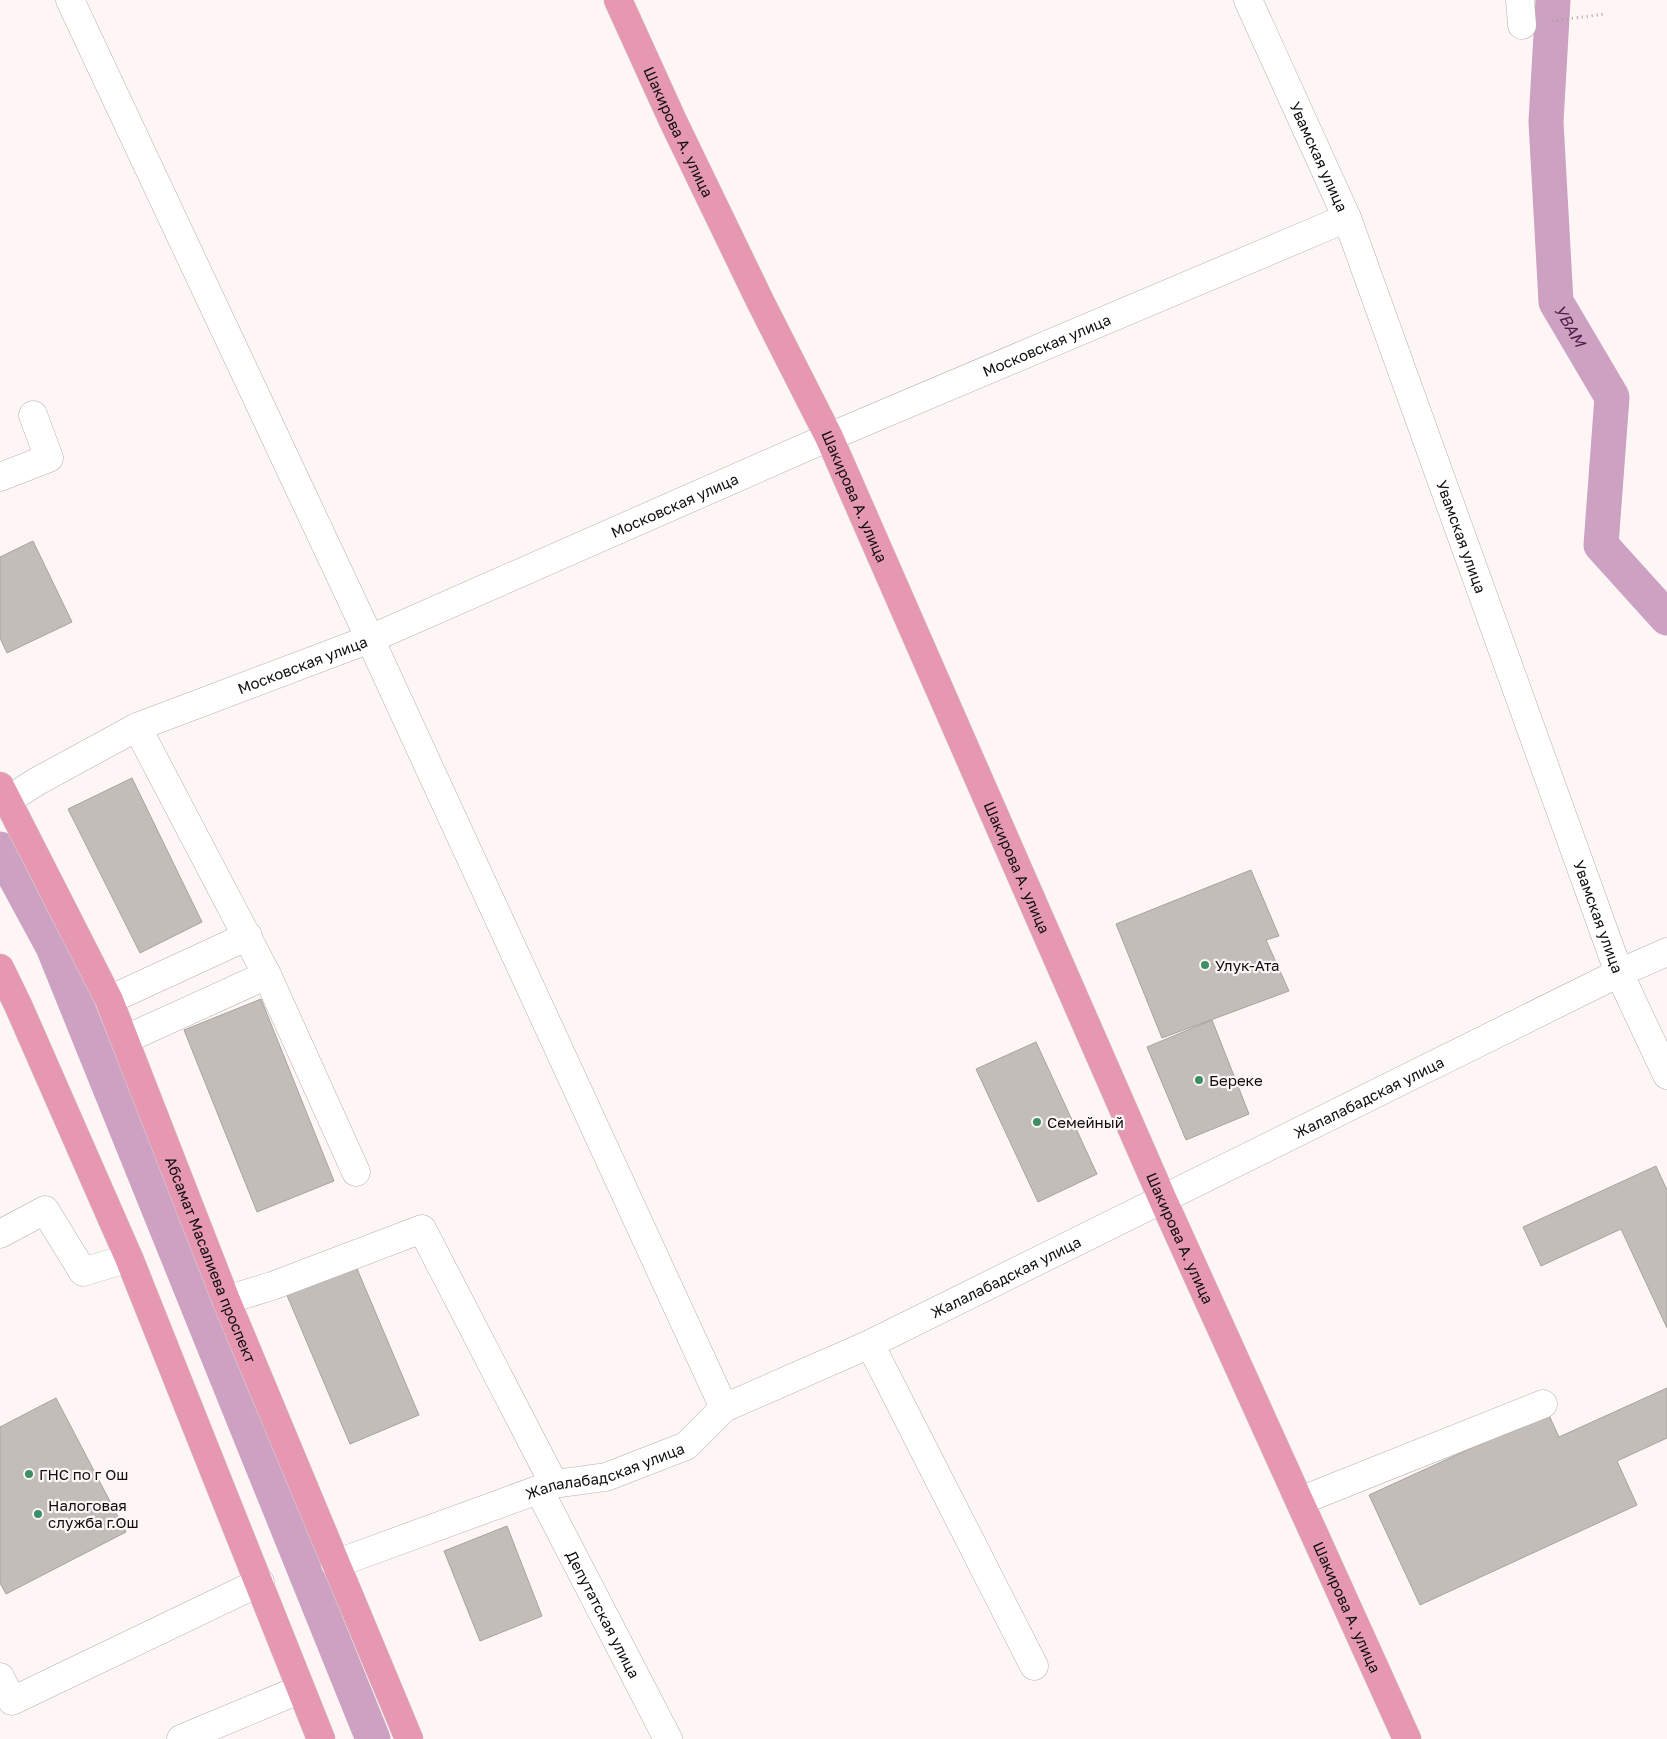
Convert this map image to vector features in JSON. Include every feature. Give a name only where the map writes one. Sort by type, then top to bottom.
[{"type":"main road","name":"Шакирова А. улица","points":[[618,0],[673,121],[829,437],[1163,1200],[1407,1739]]},
{"type":"main road","name":"Абсамат Масалиева проспект","points":[[4,793],[109,1000],[126,1039],[226,1300],[409,1739]]},
{"type":"main road","points":[[0,968],[20,1009],[129,1258],[260,1582],[321,1739]]},
{"type":"street","points":[[70,0],[370,639],[724,1408]]},
{"type":"street","name":"Увамская улица","points":[[1248,0],[1347,218],[1619,973],[1667,1075]]},
{"type":"street","name":"Московская улица","points":[[4,793],[36,782],[137,727],[370,639],[829,437],[1347,218]]},
{"type":"street","points":[[0,478],[49,458],[33,416]]},
{"type":"street","points":[[137,727],[248,936],[356,1172]]},
{"type":"street","points":[[109,1000],[248,936]]},
{"type":"street","name":"Жалалабадская улица","points":[[335,1564],[546,1487],[606,1477],[686,1446],[724,1408],[870,1344],[1619,973],[1667,952]]},
{"type":"street","points":[[126,1039],[267,975]]},
{"type":"street","points":[[0,1234],[45,1210],[83,1272],[129,1258]]},
{"type":"street","name":"Депутатская улица","points":[[226,1300],[272,1286],[422,1229],[668,1739]]},
{"type":"street","points":[[870,1344],[1034,1666]]},
{"type":"street","points":[[1300,1501],[1543,1404]]},
{"type":"street","points":[[0,1676],[12,1701],[260,1582]]},
{"type":"street","points":[[181,1739],[301,1689]]},
{"type":"path","points":[[1521,12],[1605,14]]},
{"type":"building","points":[[33,541],[72,622],[7,653],[0,638],[0,557]]},
{"type":"building","points":[[132,778],[202,922],[140,953],[68,809]]},
{"type":"building","name":"Улук-Ата","points":[[1251,870],[1279,936],[1266,940],[1289,991],[1162,1038],[1116,924]]},
{"type":"building","points":[[261,999],[334,1181],[257,1212],[184,1030]]},
{"type":"building","name":"Береке","points":[[1212,1020],[1249,1114],[1186,1140],[1147,1047]]},
{"type":"building","name":"Семейный","points":[[1036,1042],[1097,1174],[1038,1202],[976,1069]]},
{"type":"building","points":[[1656,1166],[1667,1190],[1667,1328],[1621,1229],[1541,1266],[1523,1227]]},
{"type":"building","points":[[355,1264],[419,1415],[350,1444],[286,1293]]},
{"type":"building","points":[[1667,1388],[1667,1438],[1617,1461],[1637,1505],[1420,1605],[1369,1495],[1548,1413],[1559,1437]]},
{"type":"building","points":[[56,1398],[126,1532],[6,1594],[0,1583],[0,1427]]},
{"type":"building","points":[[507,1526],[542,1616],[480,1641],[444,1551]]},
{"type":"waterway","name":"УВАМ","points":[[1553,0],[1546,122],[1556,302],[1612,397],[1601,545],[1667,618]]},
{"type":"waterway","points":[[0,849],[53,947],[373,1739]]},
{"type":"place","name":"Улук-Ата","points":[[1205,965]]},
{"type":"place","name":"Береке","points":[[1199,1080]]},
{"type":"place","name":"Семейный","points":[[1037,1122]]},
{"type":"place","name":"ГНС по г Ош","points":[[29,1474]]},
{"type":"place","name":"Налоговая служба г.Ош","points":[[38,1514]]}]
